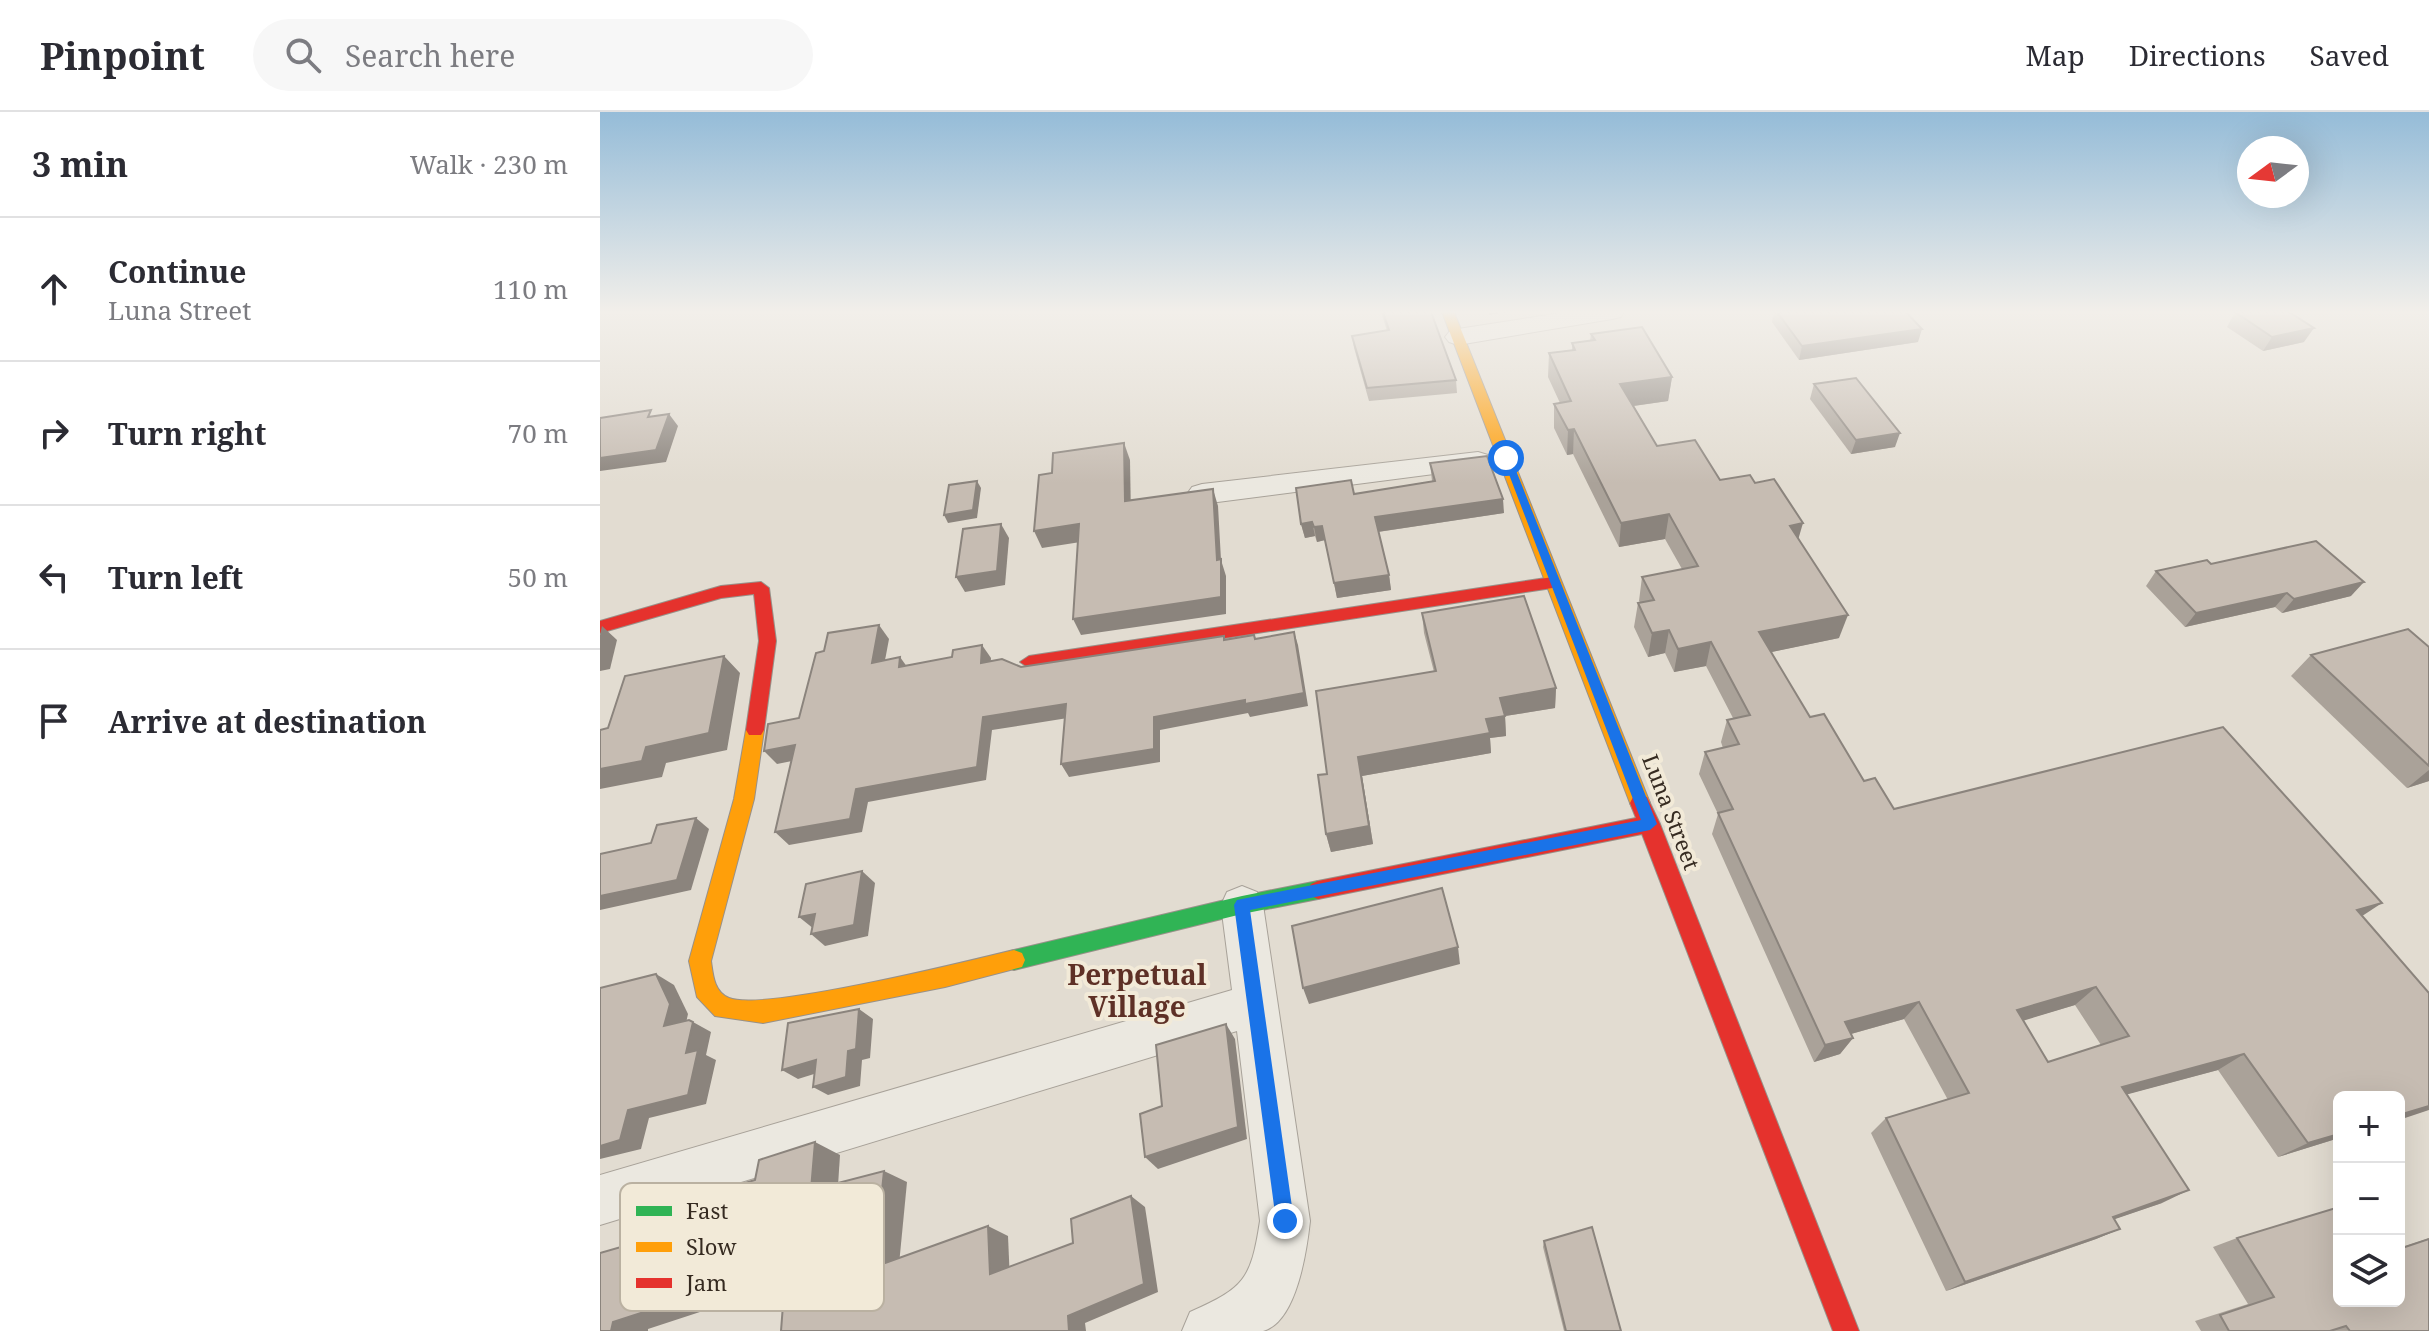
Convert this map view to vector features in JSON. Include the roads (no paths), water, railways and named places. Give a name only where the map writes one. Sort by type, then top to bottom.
[{"type":"street","name":"Luna Street","points":[[1471,369],[1846,1331]]},
{"type":"street","points":[[1202,494],[1506,458]]},
{"type":"street","points":[[1029,662],[1553,583]]},
{"type":"street","points":[[600,627],[721,592],[761,588],[767,607],[768,651],[758,715],[744,799],[700,961],[705,990],[723,1008],[763,1012],[945,977],[1242,905],[1650,824]]},
{"type":"street","points":[[1209,1331],[1262,1301],[1279,1272],[1285,1221],[1242,905]]},
{"type":"street","points":[[657,1183],[1257,1004]]},
{"type":"street","points":[[600,1200],[620,1194]]},
{"type":"district","name":"Perpetual Village","points":[[1137,991]]}]
